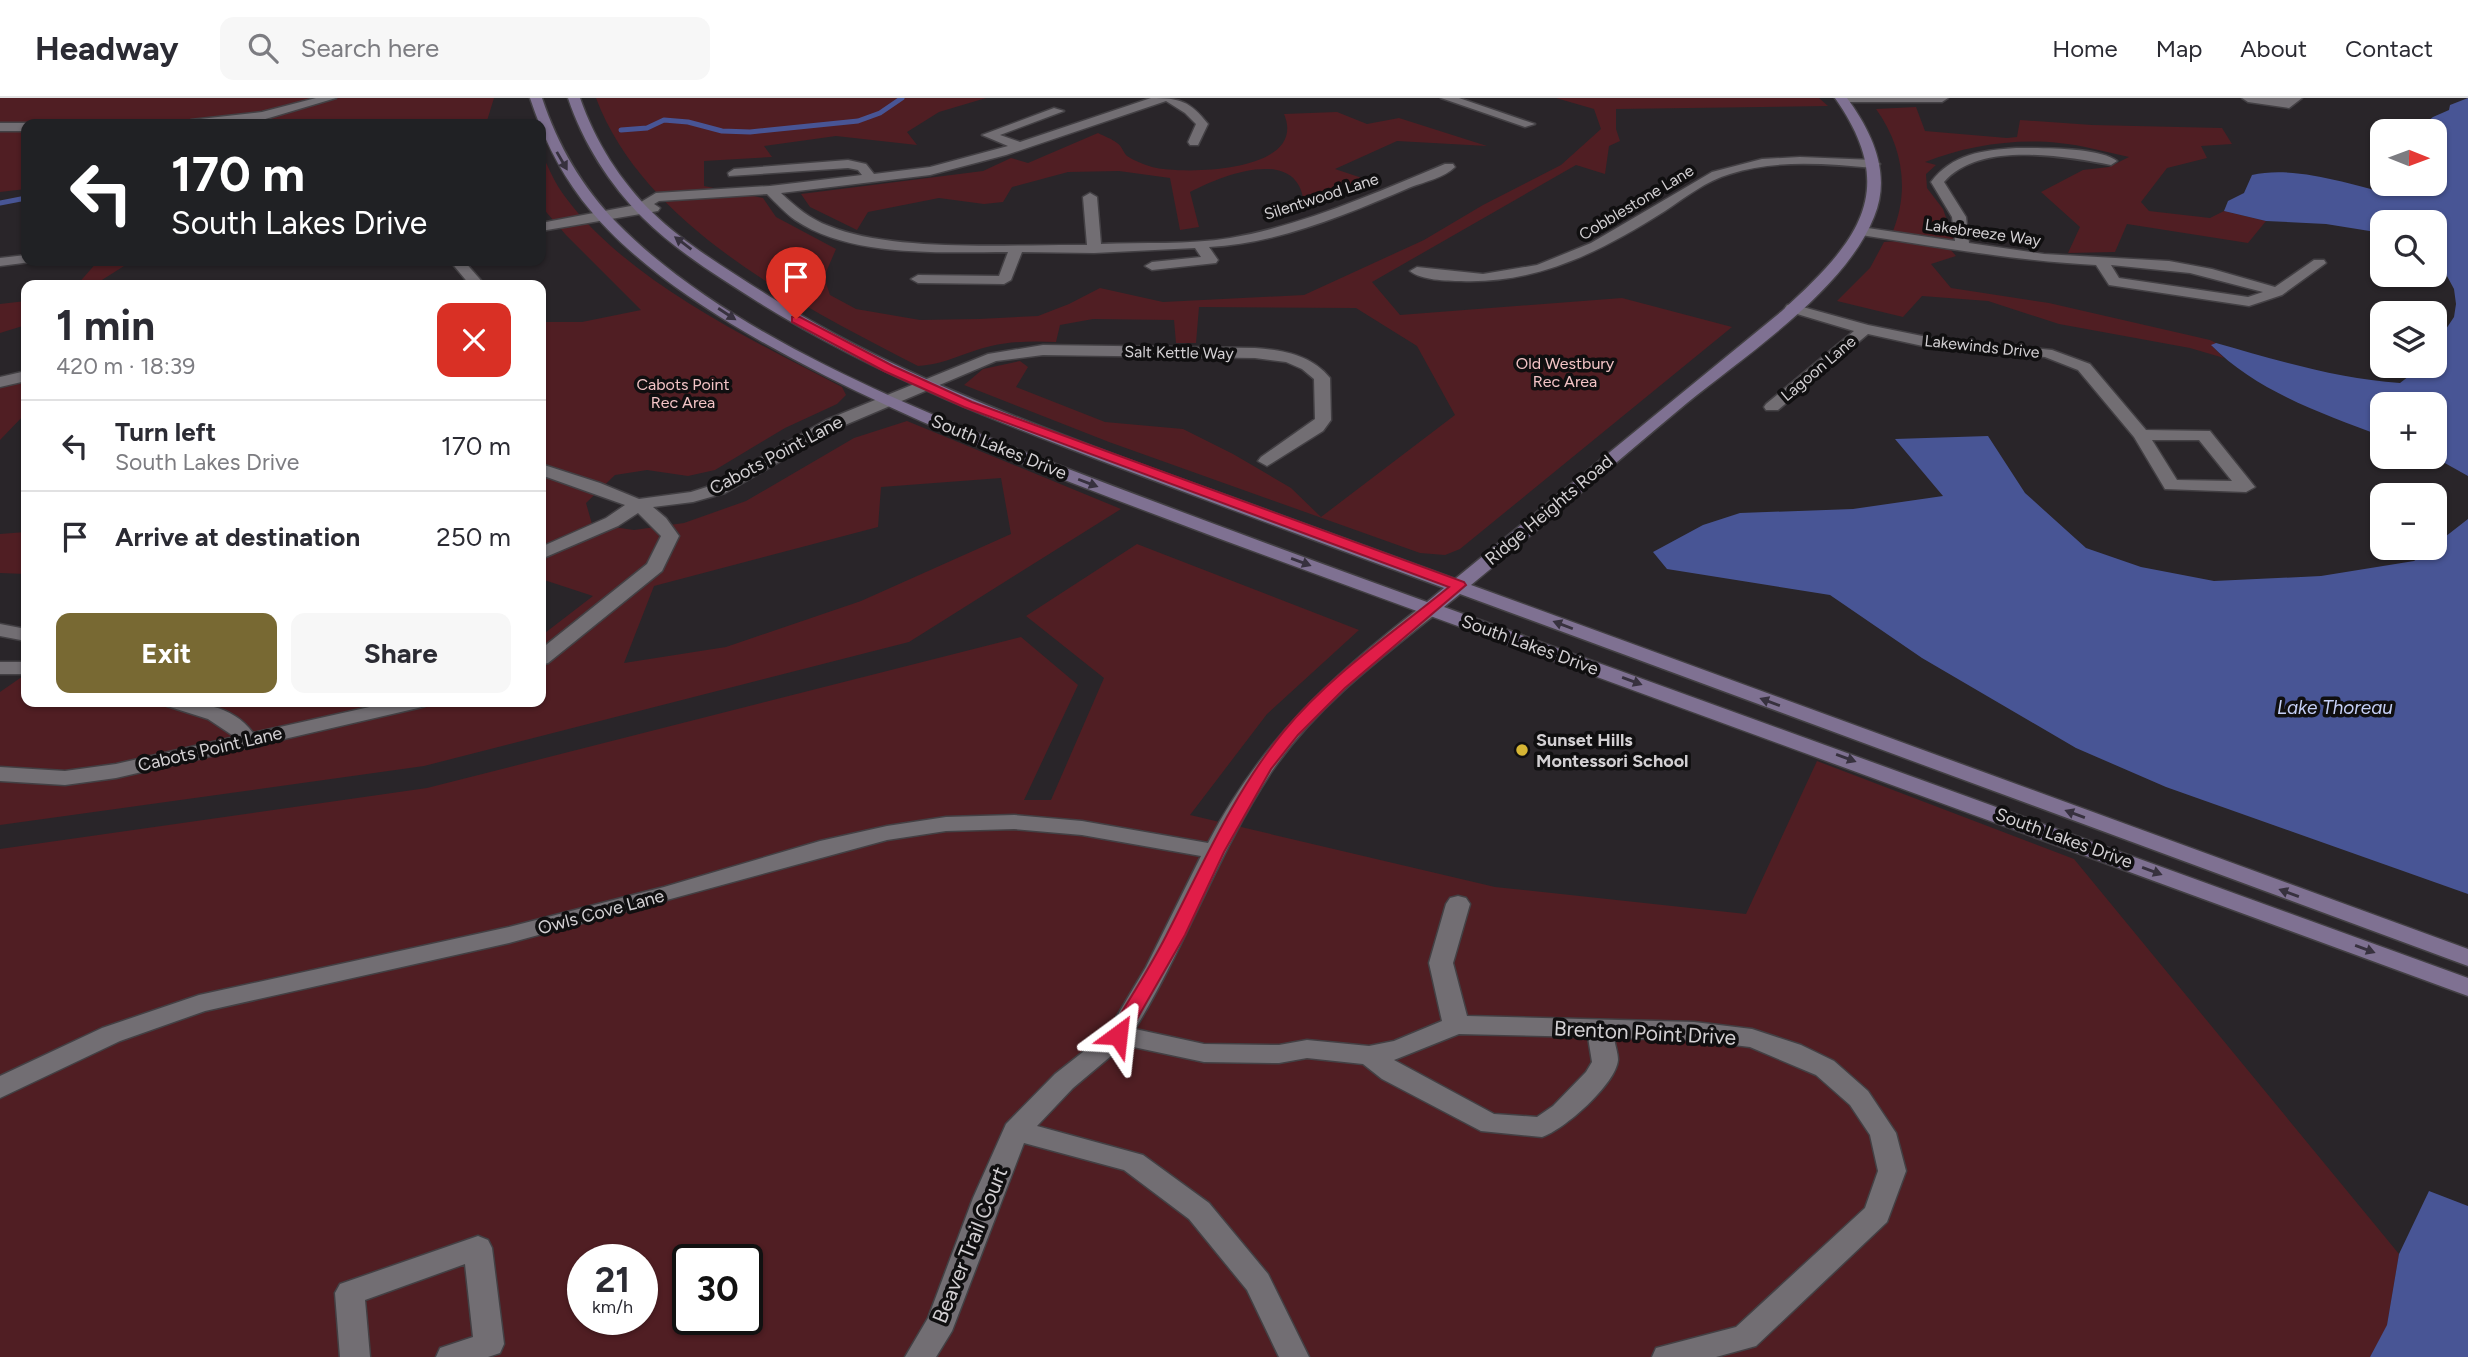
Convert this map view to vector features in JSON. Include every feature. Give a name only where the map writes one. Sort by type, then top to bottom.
[{"type":"main road","name":"South Lakes Drive","points":[[536,98],[543,119]]},
{"type":"main road","name":"South Lakes Drive","points":[[574,98],[593,142],[640,208],[695,252],[778,309],[844,346],[924,384],[1032,430],[2468,958]]},
{"type":"main road","name":"Ridge Heights Road","points":[[1430,609],[1792,308],[1836,267],[1861,231],[1873,198],[1874,164],[1867,140],[1841,98]]},
{"type":"main road","name":"South Lakes Drive","points":[[546,128],[564,166],[603,214],[659,267],[730,317],[818,366],[956,431],[1120,495],[1430,609],[1823,749],[2468,987]]},
{"type":"street","points":[[235,119],[262,116],[330,98]]},
{"type":"street","points":[[546,226],[640,208],[666,209],[716,195],[930,171],[1020,146],[1163,98]]},
{"type":"street","points":[[1169,98],[1189,110],[1202,124],[1194,142]]},
{"type":"street","points":[[1447,98],[1529,124]]},
{"type":"street","points":[[1841,98],[1942,98]]},
{"type":"street","points":[[2248,98],[2289,104],[2296,98]]},
{"type":"street","points":[[1020,146],[988,135],[1058,111]]},
{"type":"street","points":[[0,127],[21,127]]},
{"type":"street","points":[[1963,247],[1959,217],[1937,182],[1942,172],[1955,163],[1991,154],[2045,150],[2111,160]]},
{"type":"street","name":"Cobblestone Lane","points":[[1417,271],[1475,278],[1515,274],[1553,265],[1603,245],[1709,177],[1745,166],[1804,161],[1874,164]]},
{"type":"street","points":[[734,173],[848,164],[862,167],[871,178]]},
{"type":"street","name":"Silentwood Lane","points":[[771,190],[803,219],[856,240],[928,247],[1094,249],[1229,242],[1293,226],[1367,201],[1449,167]]},
{"type":"street","points":[[1090,197],[1094,249]]},
{"type":"street","name":"Lakebreeze Way","points":[[1861,231],[2044,258],[2149,261],[2225,275],[2277,292]]},
{"type":"street","points":[[1152,266],[1211,260],[1199,244]]},
{"type":"street","points":[[918,279],[1004,280],[1017,248]]},
{"type":"street","points":[[0,262],[21,260]]},
{"type":"street","points":[[2101,261],[2114,282],[2249,302],[2277,292],[2319,263]]},
{"type":"street","points":[[461,266],[474,280]]},
{"type":"street","name":"Lakewinds Drive","points":[[1792,308],[1865,329],[1932,343],[2047,353],[2059,357],[2084,367],[2141,435],[2171,485],[2246,487],[2204,435],[2141,435]]},
{"type":"street","name":"Lagoon Lane","points":[[1772,407],[1865,329]]},
{"type":"street","name":"Salt Kettle Way","points":[[924,384],[969,365],[1018,352],[1255,353],[1288,357],[1304,363],[1322,378],[1323,420],[1317,427],[1267,461]]},
{"type":"street","points":[[0,382],[21,377]]},
{"type":"street","name":"Cabots Point Lane","points":[[639,504],[693,497],[719,489],[797,442],[924,384]]},
{"type":"street","points":[[546,472],[639,504],[664,525],[670,536],[655,567],[546,655]]},
{"type":"street","points":[[546,552],[612,522],[639,504]]},
{"type":"street","name":"Ridge Heights Road","points":[[1016,1131],[1063,1082],[1118,1035],[1176,935],[1215,852],[1264,767],[1292,731],[1339,685],[1430,609]]},
{"type":"street","points":[[0,630],[21,634]]},
{"type":"street","points":[[0,668],[21,668]]},
{"type":"street","points":[[192,707],[211,712],[242,730],[247,740]]},
{"type":"street","name":"Cabots Point Lane","points":[[0,774],[65,778],[116,771],[396,707]]},
{"type":"street","name":"Owls Cove Lane","points":[[0,1088],[112,1034],[226,997],[511,935],[661,896],[830,845],[889,832],[948,824],[1046,823],[1107,830],[1215,852]]},
{"type":"street","points":[[1455,1026],[1441,962],[1458,904]]},
{"type":"street","name":"Brenton Point Drive","points":[[1118,1035],[1204,1053],[1279,1054],[1307,1049],[1369,1055],[1399,1050],[1455,1026],[1694,1031],[1752,1038],[1825,1068],[1859,1098],[1882,1133],[1892,1171],[1877,1214],[1745,1337],[1667,1357]]},
{"type":"street","points":[[1369,1055],[1391,1072],[1490,1124],[1542,1127],[1562,1113],[1595,1079],[1605,1062],[1601,1029]]},
{"type":"street","points":[[1016,1131],[1133,1163],[1199,1211],[1258,1282],[1294,1357]]},
{"type":"street","name":"Beaver Trail Court","points":[[920,1357],[941,1322],[987,1198],[1016,1131]]},
{"type":"street","points":[[355,1357],[350,1293],[478,1248],[489,1344],[451,1357]]},
{"type":"green space","points":[[0,98],[494,98],[488,119],[21,119],[21,190],[0,192]]},
{"type":"green space","name":"Old Westbury Rec Area","points":[[596,98],[986,98],[939,112],[907,132],[917,145],[836,136],[764,146],[772,157],[704,161],[704,186],[763,198],[776,217],[836,249],[824,277],[830,295],[856,309],[920,320],[1038,316],[1100,288],[1163,302],[1304,295],[1424,240],[1483,205],[1561,165],[1601,129],[1594,109],[1556,98],[1819,98],[1828,106],[1616,109],[1616,129],[1620,141],[1609,146],[1605,174],[1576,165],[1372,282],[1400,315],[1622,298],[1732,327],[1460,549],[1445,555],[1420,553],[1109,442],[964,385],[983,369],[1020,361],[1028,367],[1016,387],[1105,422],[1183,429],[1291,488],[1321,517],[1455,415],[1417,346],[1356,308],[1199,307],[1196,343],[1176,343],[1174,320],[1093,319],[1060,325],[1056,342],[999,344],[938,363],[918,366],[777,289],[731,258],[688,223],[650,185],[619,144]]},
{"type":"green space","points":[[1916,107],[1925,131],[2007,138],[2017,137],[2020,120],[2092,125],[2222,128],[2232,144],[2201,146],[2207,158],[2167,168],[2141,202],[2149,211],[2210,218],[2224,211],[2266,221],[2248,243],[2127,224],[2115,252],[2068,253],[2080,227],[2041,192],[2083,170],[2109,167],[2129,157],[2068,144],[2025,142],[1973,148],[1925,162],[1936,165],[1926,174],[1927,188],[1943,209],[1954,240],[1893,231],[1901,199],[1901,168],[1892,137],[1876,109]]},
{"type":"green space","points":[[1337,112],[1367,124],[1399,118],[1487,146],[1397,141],[1335,169],[1374,182],[1304,205],[1299,186],[1289,175],[1275,170],[1258,169],[1239,173],[1190,192],[1199,227],[1180,230],[1170,178],[1119,171],[1068,172],[1012,187],[1003,202],[984,204],[939,198],[868,212],[857,230],[810,207],[801,194],[983,171],[1011,158],[1028,163],[1098,133],[1119,144],[1127,156],[1152,167],[1190,170],[1239,166],[1262,159],[1278,148],[1287,134],[1284,114]]},
{"type":"green space","name":"Cabots Point Rec Area","points":[[546,162],[566,198],[592,228],[623,256],[693,306],[842,387],[846,395],[837,404],[785,428],[715,470],[688,476],[647,470],[615,475],[586,503],[592,524],[634,530],[684,523],[746,501],[854,438],[907,421],[1121,509],[909,642],[424,766],[0,825],[0,692],[21,677],[21,707],[546,707],[546,632],[593,596],[546,581],[546,322],[582,322],[641,310],[546,212]],"holes":[[[1001,478],[1011,534],[861,601],[726,647],[624,663],[654,586],[878,527],[881,487]]]},
{"type":"green space","points":[[1897,241],[1950,249],[1956,256],[1931,264],[1951,288],[2049,303],[2210,340],[2216,343],[2212,346],[2224,358],[2190,348],[2059,324],[1988,301],[1922,296],[1903,317],[1837,301],[1870,268],[1884,242]]},
{"type":"green space","points":[[94,266],[124,266],[102,280],[81,280]]},
{"type":"green space","points":[[21,302],[21,327],[0,333],[0,304]]},
{"type":"green space","points":[[21,373],[21,418],[0,440],[0,378]]},
{"type":"green space","points":[[21,532],[21,574],[0,573],[0,534]]},
{"type":"green space","points":[[1137,544],[1359,630],[1267,714],[1190,815],[1495,887],[1746,914],[1817,761],[2074,859],[2399,1254],[2387,1326],[2370,1357],[0,1357],[0,849],[427,788],[1021,637],[1078,685],[1024,800],[1051,800],[1104,678],[1026,616]]},
{"type":"water","points":[[2468,98],[2468,476],[2447,464],[2447,392],[2370,392],[2370,431],[2291,400],[2248,376],[2211,345],[2216,343],[2307,368],[2377,381],[2400,383],[2406,378],[2447,378],[2447,328],[2454,317],[2456,304],[2454,289],[2447,276],[2447,210],[2370,210],[2370,231],[2326,224],[2266,221],[2224,211],[2228,201],[2244,193],[2252,175],[2269,173],[2305,174],[2323,178],[2370,189],[2370,196],[2447,196],[2447,119],[2430,119],[2449,110],[2450,105]]},
{"type":"water","name":"Lake Thoreau","points":[[1988,436],[2025,493],[2086,548],[2141,567],[2214,581],[2321,576],[2415,560],[2447,560],[2447,535],[2468,519],[2468,894],[2166,787],[2076,748],[1922,658],[1830,595],[1667,569],[1653,552],[1703,525],[1740,513],[1853,509],[1943,496],[1895,439]]},
{"type":"water","points":[[2429,1191],[2468,1206],[2468,1357],[2370,1357],[2387,1325],[2399,1254]]},
{"type":"waterway","points":[[621,130],[647,128],[664,120],[688,122],[722,131],[750,132],[858,121],[880,113],[902,98]]},
{"type":"waterway","points":[[0,203],[21,199]]},
{"type":"place","name":"Sunset Hills Montessori School","points":[[1522,750]]},
{"type":"route","points":[[796,319],[889,369],[968,405],[1459,585],[1339,685],[1292,731],[1264,767],[1215,852],[1176,935],[1118,1035]]}]
